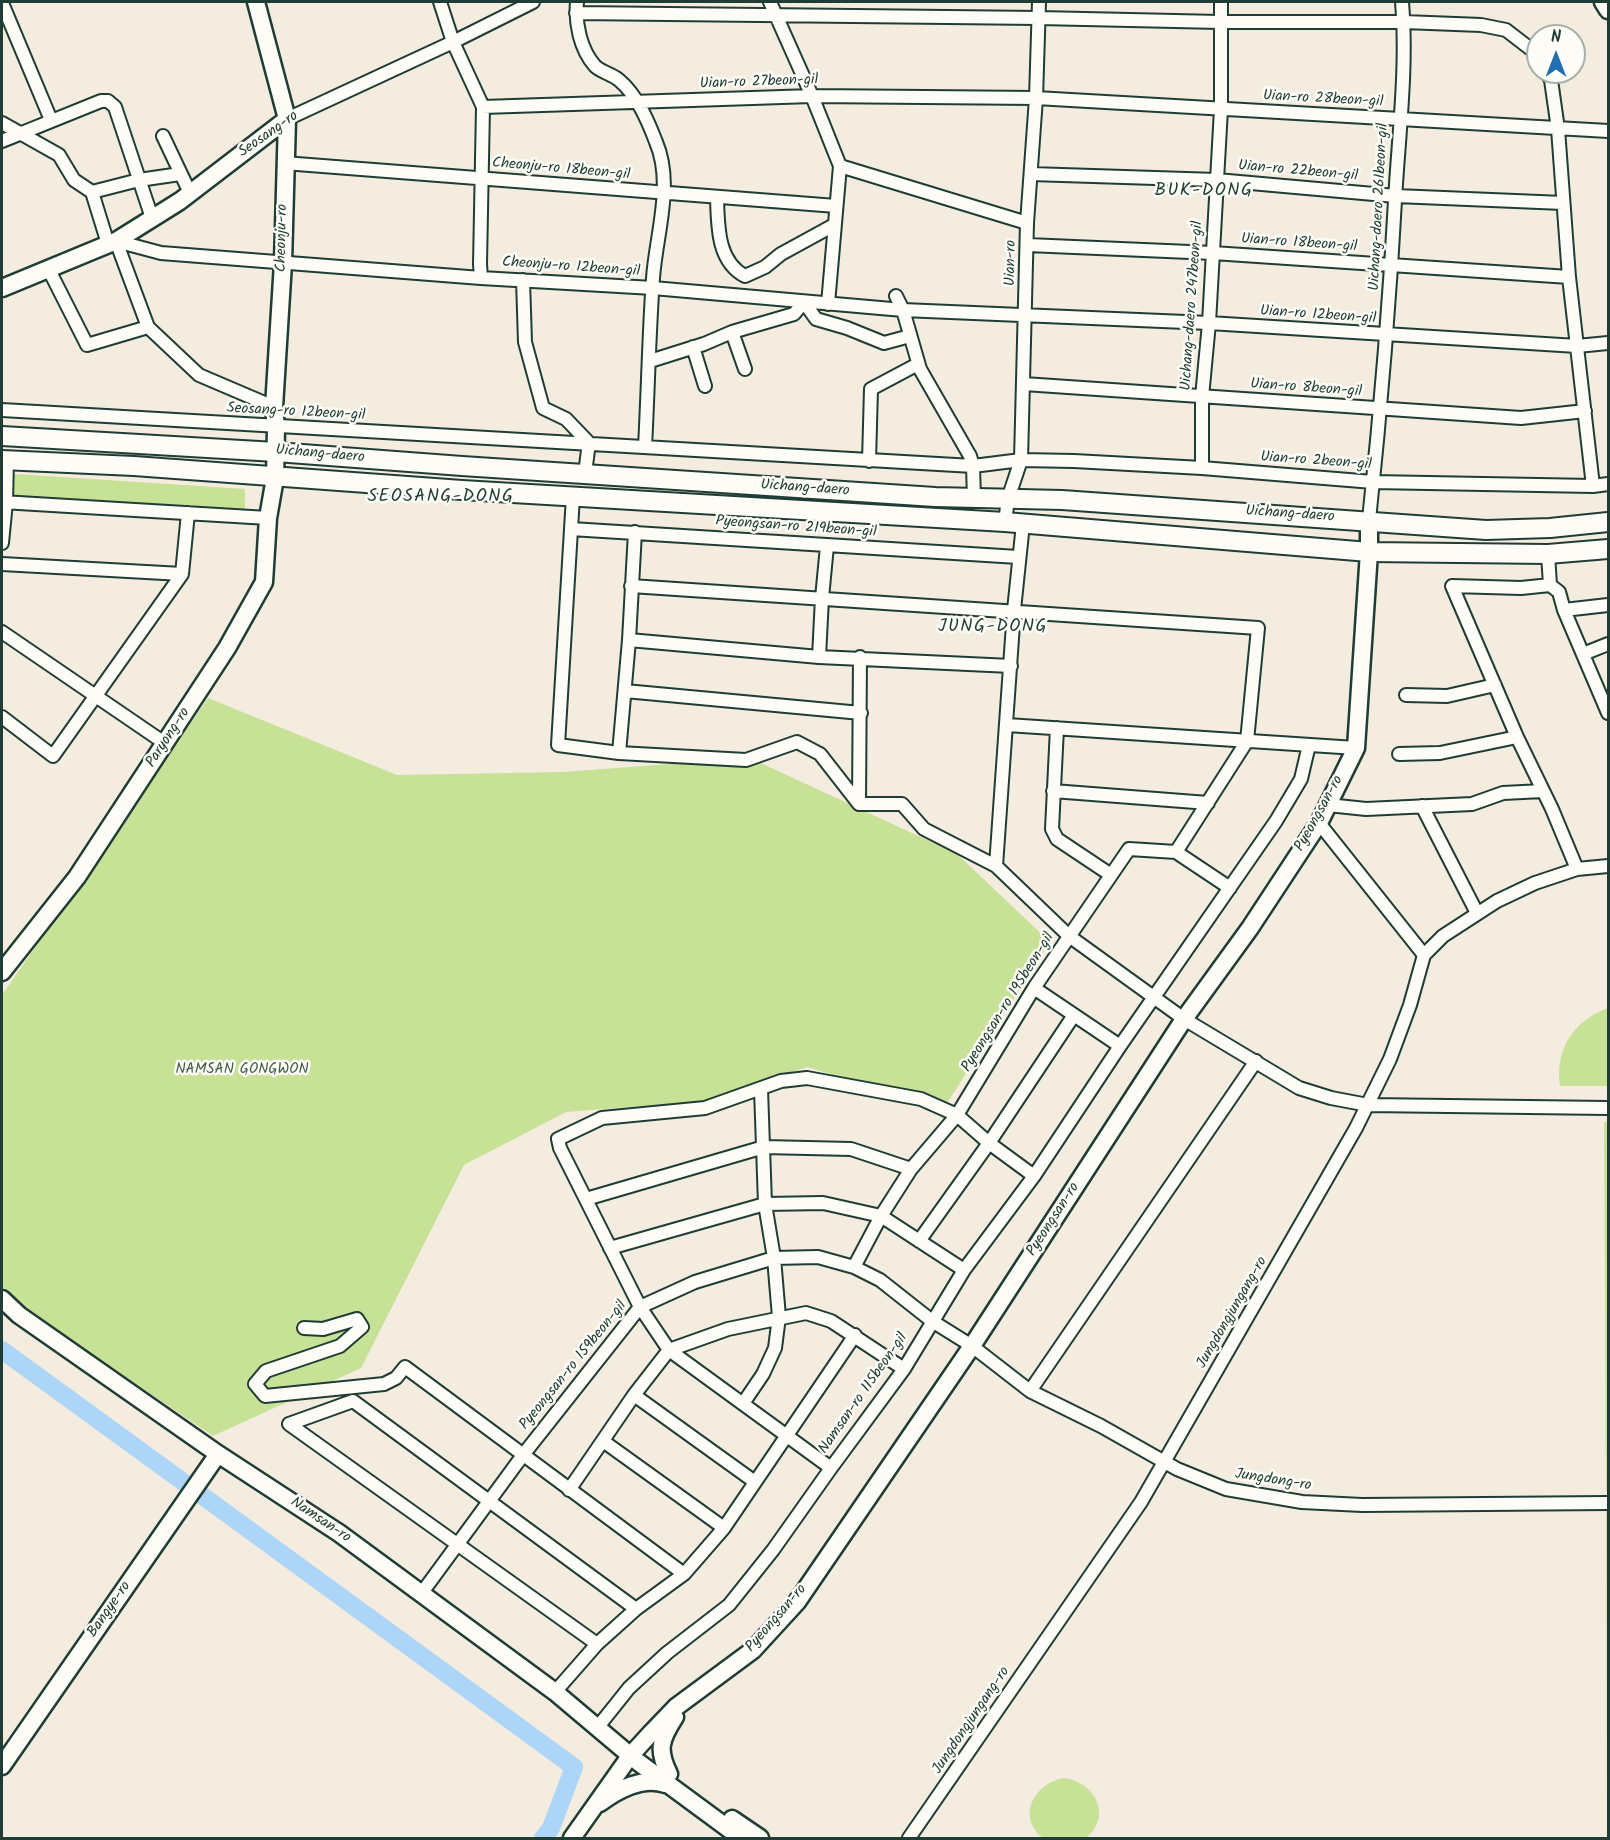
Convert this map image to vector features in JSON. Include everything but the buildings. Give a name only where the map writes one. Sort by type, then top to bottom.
[{"type":"main road","name":"Cheonju-ro","points":[[256,2],[287,119],[283,263],[274,407],[275,478]]},
{"type":"main road","points":[[1603,2],[1608,10]]},
{"type":"main road","name":"Seosang-ro","points":[[2,288],[112,242],[190,194],[287,119]]},
{"type":"main road","name":"Uichang-daero","points":[[2,436],[974,499],[1062,500],[1486,530],[1550,528],[1608,522]]},
{"type":"main road","name":"Uichang-daero","points":[[4,460],[134,466],[275,478],[1014,523],[1369,552],[1548,554],[1608,549]]},
{"type":"main road","name":"Paryong-ro","points":[[2,972],[77,877],[228,648],[264,582],[268,518],[275,478]]},
{"type":"main road","name":"Pyeongsan-ro","points":[[572,1839],[630,1755],[676,1707],[753,1650],[796,1602],[972,1346],[1184,1019],[1250,928],[1319,823],[1356,748],[1369,552],[1369,520]]},
{"type":"main road","name":"Namsan-ro","points":[[2,1299],[19,1315],[218,1454],[339,1533],[555,1692],[630,1755],[668,1780]]},
{"type":"main road","name":"Bangye-ro","points":[[2,1766],[218,1454]]},
{"type":"main road","points":[[687,1699],[662,1739],[662,1757],[668,1780],[741,1839]]},
{"type":"main road","points":[[592,1809],[606,1799],[637,1784],[668,1780],[760,1839]]},
{"type":"street","points":[[440,2],[453,42],[483,107],[481,278]]},
{"type":"street","name":"Seosang-ro","points":[[287,119],[533,2]]},
{"type":"street","points":[[770,2],[778,15],[840,166],[828,304]]},
{"type":"street","name":"Uian-ro","points":[[996,866],[1018,557],[1014,523],[1008,499],[1021,460],[1027,223],[1036,98],[1039,2]]},
{"type":"street","name":"Uichang-daero 247beon-gil","points":[[1202,468],[1202,397],[1209,323],[1221,109],[1221,2]]},
{"type":"street","name":"Uichang-daero 261beon-gil","points":[[1369,520],[1381,409],[1392,266],[1404,22],[1402,2]]},
{"type":"street","points":[[2,3],[51,120]]},
{"type":"street","points":[[645,447],[653,288],[664,194],[657,145],[638,103],[619,80],[596,66],[579,36],[577,7],[778,15],[1220,22],[1404,22],[1481,25],[1506,30],[1526,45]]},
{"type":"street","points":[[1552,84],[1558,129],[1569,277],[1593,486]]},
{"type":"street","name":"Uian-ro 27beon-gil","points":[[483,107],[812,96],[1036,98]]},
{"type":"street","name":"Uian-ro 28beon-gil","points":[[1036,98],[1608,131]]},
{"type":"street","points":[[2,141],[101,101],[108,102],[115,106],[152,218]]},
{"type":"street","points":[[2,123],[59,155],[74,180],[92,192],[148,327],[199,375],[274,407]]},
{"type":"street","points":[[163,136],[190,194]]},
{"type":"street","name":"Cheonju-ro 18beon-gil","points":[[284,163],[836,206]]},
{"type":"street","points":[[840,166],[1027,223]]},
{"type":"street","points":[[92,192],[139,180],[180,174]]},
{"type":"street","name":"Uian-ro 22beon-gil","points":[[1031,174],[1217,180],[1396,196],[1563,203]]},
{"type":"street","points":[[717,198],[719,240],[728,260],[737,272],[745,276],[765,267],[781,254],[834,225]]},
{"type":"street","name":"Cheonju-ro 12beon-gil","points":[[112,242],[161,253],[283,263],[653,288],[903,310],[1026,315]]},
{"type":"street","name":"Uian-ro 18beon-gil","points":[[1028,245],[1213,253],[1569,277]]},
{"type":"street","points":[[48,268],[87,345],[148,327]]},
{"type":"street","points":[[523,280],[525,342],[543,408],[566,419],[589,443],[585,473]]},
{"type":"street","points":[[896,297],[903,310],[918,364],[970,456],[973,466],[974,499]]},
{"type":"street","points":[[650,361],[732,332],[794,314],[804,302],[816,319],[847,328],[884,343],[910,336]]},
{"type":"street","name":"Uian-ro 12beon-gil","points":[[1026,315],[1209,323],[1387,336],[1577,346],[1608,343]]},
{"type":"street","points":[[732,332],[745,369]]},
{"type":"street","points":[[693,347],[705,386]]},
{"type":"street","points":[[869,460],[871,389],[918,364]]},
{"type":"street","name":"Uian-ro 8beon-gil","points":[[1024,384],[1521,418],[1585,411]]},
{"type":"street","name":"Seosang-ro 12beon-gil","points":[[2,410],[276,428],[589,443],[973,466],[1021,460]]},
{"type":"street","points":[[2,543],[4,460]]},
{"type":"street","name":"Uian-ro 2beon-gil","points":[[1021,460],[1202,468],[1373,482],[1593,486],[1608,484]]},
{"type":"street","points":[[573,496],[558,745],[619,753],[746,760],[797,742],[820,754],[859,804]]},
{"type":"street","points":[[4,502],[268,518]]},
{"type":"street","points":[[2,717],[53,756],[182,574],[188,513]]},
{"type":"street","name":"Pyeongsan-ro 219beon-gil","points":[[571,529],[1018,557]]},
{"type":"street","points":[[619,753],[629,640],[635,532]]},
{"type":"street","points":[[819,657],[827,546]]},
{"type":"street","points":[[1548,554],[1550,585]]},
{"type":"street","points":[[2,564],[182,574]]},
{"type":"street","points":[[1577,869],[1452,586],[1521,588],[1550,585],[1559,592],[1564,610],[1608,712]]},
{"type":"street","points":[[631,586],[1258,628],[1247,741],[1176,852],[1230,888]]},
{"type":"street","points":[[1564,610],[1608,605]]},
{"type":"street","points":[[2,632],[166,744]]},
{"type":"street","points":[[629,640],[819,657],[860,657],[1011,666]]},
{"type":"street","points":[[1583,654],[1608,644]]},
{"type":"street","points":[[859,804],[860,657]]},
{"type":"street","points":[[1406,695],[1447,696],[1495,685]]},
{"type":"street","points":[[625,692],[861,713]]},
{"type":"street","points":[[1007,725],[1356,748]]},
{"type":"street","points":[[1057,728],[1051,822],[1056,839],[1111,875]]},
{"type":"street","points":[[1399,754],[1440,753],[1517,737]]},
{"type":"street","name":"Namsan-ro 115beon-gil","points":[[597,1728],[629,1688],[667,1653],[729,1605],[773,1550],[904,1369],[964,1270],[1034,1176],[1120,1046],[1276,821],[1301,779],[1308,745]]},
{"type":"street","points":[[1053,791],[1208,803]]},
{"type":"street","points":[[1328,805],[1366,809],[1472,804],[1503,793],[1543,791]]},
{"type":"street","points":[[859,804],[902,804],[924,829],[996,866],[1069,936],[1154,998],[1184,1019],[1299,1088],[1331,1098],[1368,1105],[1608,1108]]},
{"type":"street","points":[[1422,806],[1477,913]]},
{"type":"street","points":[[1319,823],[1424,955],[1443,936],[1497,901],[1535,883],[1577,869],[1608,866]]},
{"type":"street","name":"Pyeongsan-ro 195beon-gil","points":[[854,1267],[881,1216],[911,1169],[957,1114],[1034,988],[1129,849],[1176,852]]},
{"type":"street","name":"Jungdongjungang-ro","points":[[909,1839],[1141,1502],[1294,1239],[1368,1105],[1390,1059],[1410,1005],[1424,955]]},
{"type":"street","points":[[1034,988],[1120,1046]]},
{"type":"street","points":[[919,1241],[989,1143],[1074,1015]]},
{"type":"street","points":[[1030,1391],[1256,1061]]},
{"type":"street","points":[[831,1468],[744,1402],[669,1350],[640,1307],[560,1148],[558,1139],[602,1118],[705,1108],[781,1081],[807,1078],[921,1099],[957,1114],[989,1143],[1034,1176]]},
{"type":"street","points":[[744,1402],[763,1374],[776,1348],[779,1317],[774,1258],[765,1204],[761,1089]]},
{"type":"street","points":[[586,1199],[764,1147],[851,1149],[911,1169]]},
{"type":"street","points":[[610,1248],[765,1204],[823,1203],[881,1216],[964,1270]]},
{"type":"street","name":"Pyeongsan-ro 159beon-gil","points":[[422,1594],[523,1455],[640,1307],[695,1282],[774,1258],[818,1257],[854,1267],[880,1280],[932,1321],[972,1346]]},
{"type":"street","points":[[569,1490],[634,1395],[669,1350],[728,1329],[806,1313],[831,1321],[904,1369]]},
{"type":"street","points":[[304,1328],[323,1329],[357,1318],[362,1327],[340,1346],[266,1371],[255,1383],[265,1396],[384,1384],[396,1378],[405,1367],[684,1574]]},
{"type":"street","points":[[555,1692],[597,1644],[636,1609],[684,1574],[724,1528],[855,1335]]},
{"type":"street","name":"Jungdong-ro","points":[[972,1346],[1030,1391],[1101,1426],[1163,1462],[1226,1489],[1302,1502],[1362,1505],[1608,1503]]},
{"type":"street","points":[[634,1395],[755,1482]]},
{"type":"street","points":[[597,1644],[289,1425],[353,1401],[636,1609]]},
{"type":"street","points":[[603,1442],[724,1528]]},
{"type":"green space","points":[[14,474],[245,489],[245,512],[12,498]]},
{"type":"green space","name":"NAMSAN GONGWON","points":[[208,698],[397,775],[563,772],[750,758],[957,854],[1050,942],[944,1108],[807,1067],[705,1101],[566,1112],[464,1165],[361,1368],[213,1436],[12,1300],[2,1285],[2,995]]},
{"type":"green space","points":[[1608,1008],[1608,1086],[1560,1086],[1560,1060],[1569,1038],[1585,1020]]},
{"type":"green space","points":[[1604,1122],[1608,1122],[1608,1491],[1606,1491]]},
{"type":"green space","points":[[1606,1510],[1608,1510],[1608,1838],[1607,1838]]},
{"type":"green space","points":[[1064,1778],[1084,1786],[1097,1801],[1098,1820],[1086,1838],[1043,1838],[1035,1830],[1031,1820],[1032,1802],[1037,1794],[1053,1781]]},
{"type":"waterway","points":[[2,1350],[186,1484]]},
{"type":"waterway","points":[[200,1494],[574,1767],[551,1828],[543,1838]]},
{"type":"district","name":"BUK-DONG","points":[[1204,192]]},
{"type":"district","name":"SEOSANG-DONG","points":[[441,498]]},
{"type":"district","name":"JUNG-DONG","points":[[993,628]]}]
